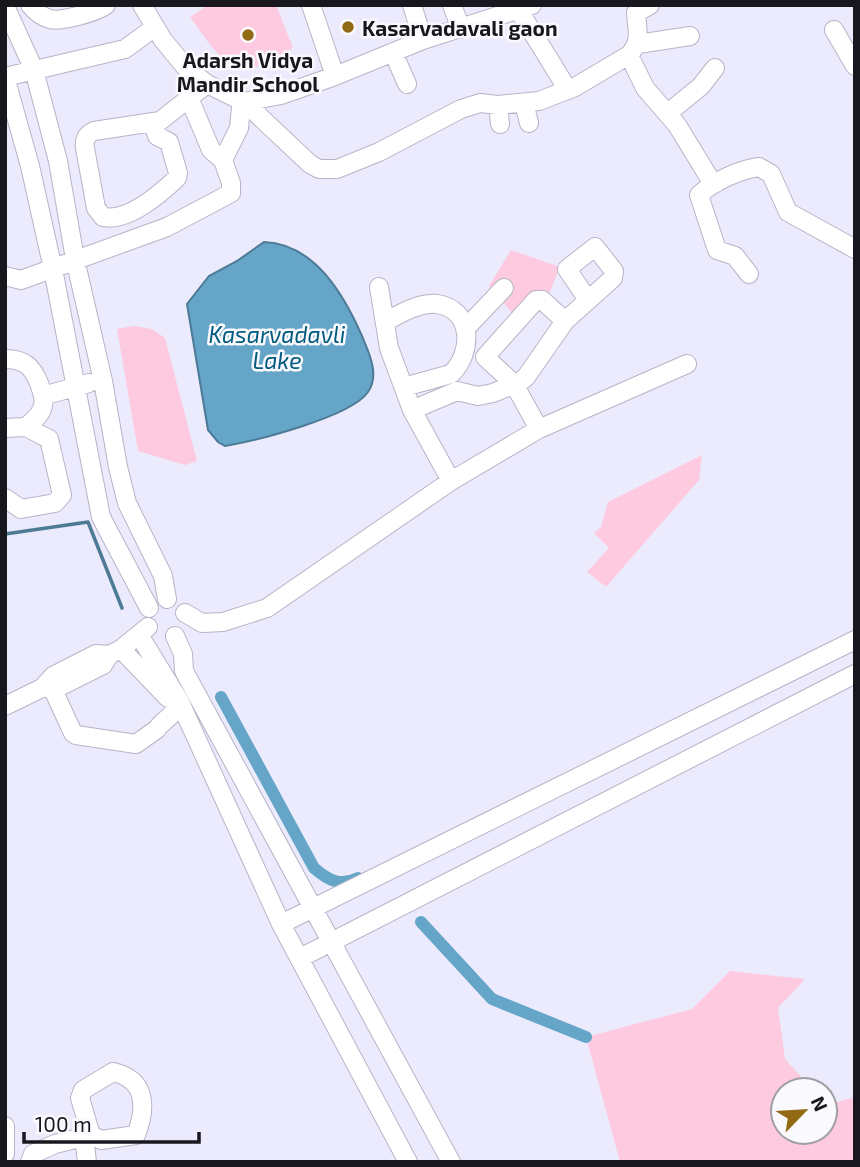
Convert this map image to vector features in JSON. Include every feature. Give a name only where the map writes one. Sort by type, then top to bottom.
[{"type":"street","points":[[18,5],[6,7],[34,70],[57,157],[75,259],[127,503],[163,576],[167,599]]},
{"type":"street","points":[[30,5],[44,16],[56,19],[99,11],[106,5]]},
{"type":"street","points":[[311,5],[335,76]]},
{"type":"street","points":[[412,5],[423,40]]},
{"type":"street","points":[[452,5],[461,29]]},
{"type":"street","points":[[650,5],[636,13],[633,49],[645,88],[668,113],[710,178],[716,183]]},
{"type":"street","points":[[143,6],[155,27],[186,68],[207,84],[244,102],[310,164],[319,169],[337,169],[379,152],[461,109],[480,103],[498,105],[539,101],[568,90],[633,49],[690,36]]},
{"type":"street","points":[[223,160],[239,128],[244,102],[281,95],[423,40],[525,7],[568,90]]},
{"type":"street","points":[[149,608],[101,517],[53,268],[30,166],[5,77],[125,49],[155,27]]},
{"type":"street","points":[[834,30],[855,66]]},
{"type":"street","points":[[393,52],[407,84]]},
{"type":"street","points":[[668,113],[701,86],[715,68]]},
{"type":"street","points":[[153,122],[157,136],[169,142],[177,178],[148,202],[130,212],[103,217],[94,197],[85,148],[88,134],[94,131],[153,122],[160,121],[207,84]]},
{"type":"street","points":[[5,276],[21,280],[167,227],[227,197],[231,193],[231,183],[223,160],[211,150],[190,100]]},
{"type":"street","points":[[524,103],[529,123]]},
{"type":"street","points":[[498,105],[500,124]]},
{"type":"street","points":[[30,166],[85,148]]},
{"type":"street","points":[[748,274],[738,259],[720,252],[715,246],[699,195],[716,183],[752,168],[766,169],[775,181],[788,212],[855,249]]},
{"type":"street","points":[[64,201],[94,197]]},
{"type":"street","points":[[379,287],[389,348],[412,410],[451,481]]},
{"type":"street","points":[[465,329],[504,288]]},
{"type":"street","points":[[539,429],[514,384],[487,361],[487,354],[536,300],[542,300],[565,321]]},
{"type":"street","points":[[412,410],[457,391],[478,396],[493,393],[526,377],[565,321],[588,300]]},
{"type":"street","points":[[385,322],[406,310],[436,304],[461,318],[468,337],[467,348],[451,374],[404,387]]},
{"type":"street","points":[[5,359],[24,361],[34,370],[43,396],[44,407],[38,416],[13,431]]},
{"type":"street","points":[[408,1162],[281,924],[180,703],[143,631],[146,614],[158,600],[167,599],[177,602],[185,613],[202,623],[223,622],[267,608],[451,481],[539,429],[687,364]]},
{"type":"street","points":[[43,396],[103,381]]},
{"type":"street","points":[[5,498],[22,509],[55,503],[62,495],[49,439],[13,431]]},
{"type":"street","points":[[143,631],[163,638],[175,636],[184,626],[185,613]]},
{"type":"street","points":[[5,706],[48,686],[53,676],[96,654],[115,652],[143,631]]},
{"type":"street","points":[[175,636],[183,654],[184,671],[451,1162]]},
{"type":"street","points":[[281,924],[855,640]]},
{"type":"street","points":[[115,652],[168,699],[180,703]]},
{"type":"street","points":[[300,958],[850,677],[831,652]]},
{"type":"street","points":[[165,677],[184,671]]},
{"type":"street","points":[[48,686],[73,733],[136,744],[158,727],[180,703]]},
{"type":"street","points":[[5,1126],[5,1154]]},
{"type":"street","points":[[30,1162],[33,1154],[55,1144],[87,1136],[87,1162]]},
{"type":"shaded area","points":[[208,5],[276,5],[293,48],[258,66],[236,66],[218,54],[190,17]]},
{"type":"shaded area","points":[[511,250],[560,267],[550,292],[512,313],[489,286]]},
{"type":"shaded area","points":[[134,326],[152,329],[165,338],[197,461],[185,465],[138,451],[117,329]]},
{"type":"shaded area","points":[[702,455],[699,480],[606,587],[587,572],[609,548],[594,533],[601,527],[608,502]]},
{"type":"shaded area","points":[[730,971],[805,979],[778,1008],[785,1059],[800,1076],[769,1076],[769,1146],[839,1146],[839,1102],[855,1097],[855,1162],[620,1162],[586,1037],[692,1009]]},
{"type":"water","name":"Kasarvadavli Lake","points":[[264,242],[282,245],[298,252],[325,274],[346,304],[362,336],[372,364],[373,378],[368,392],[343,410],[279,433],[225,446],[208,430],[187,304],[209,276]]},
{"type":"waterway","points":[[5,534],[88,522],[122,608]]},
{"type":"waterway","points":[[221,697],[314,868],[334,881],[346,882],[358,878]]},
{"type":"waterway","points":[[421,922],[492,999],[586,1037]]},
{"type":"place","name":"Kasarvadavali gaon","points":[[348,27]]},
{"type":"place","name":"Adarsh Vidya Mandir School","points":[[248,35]]}]
